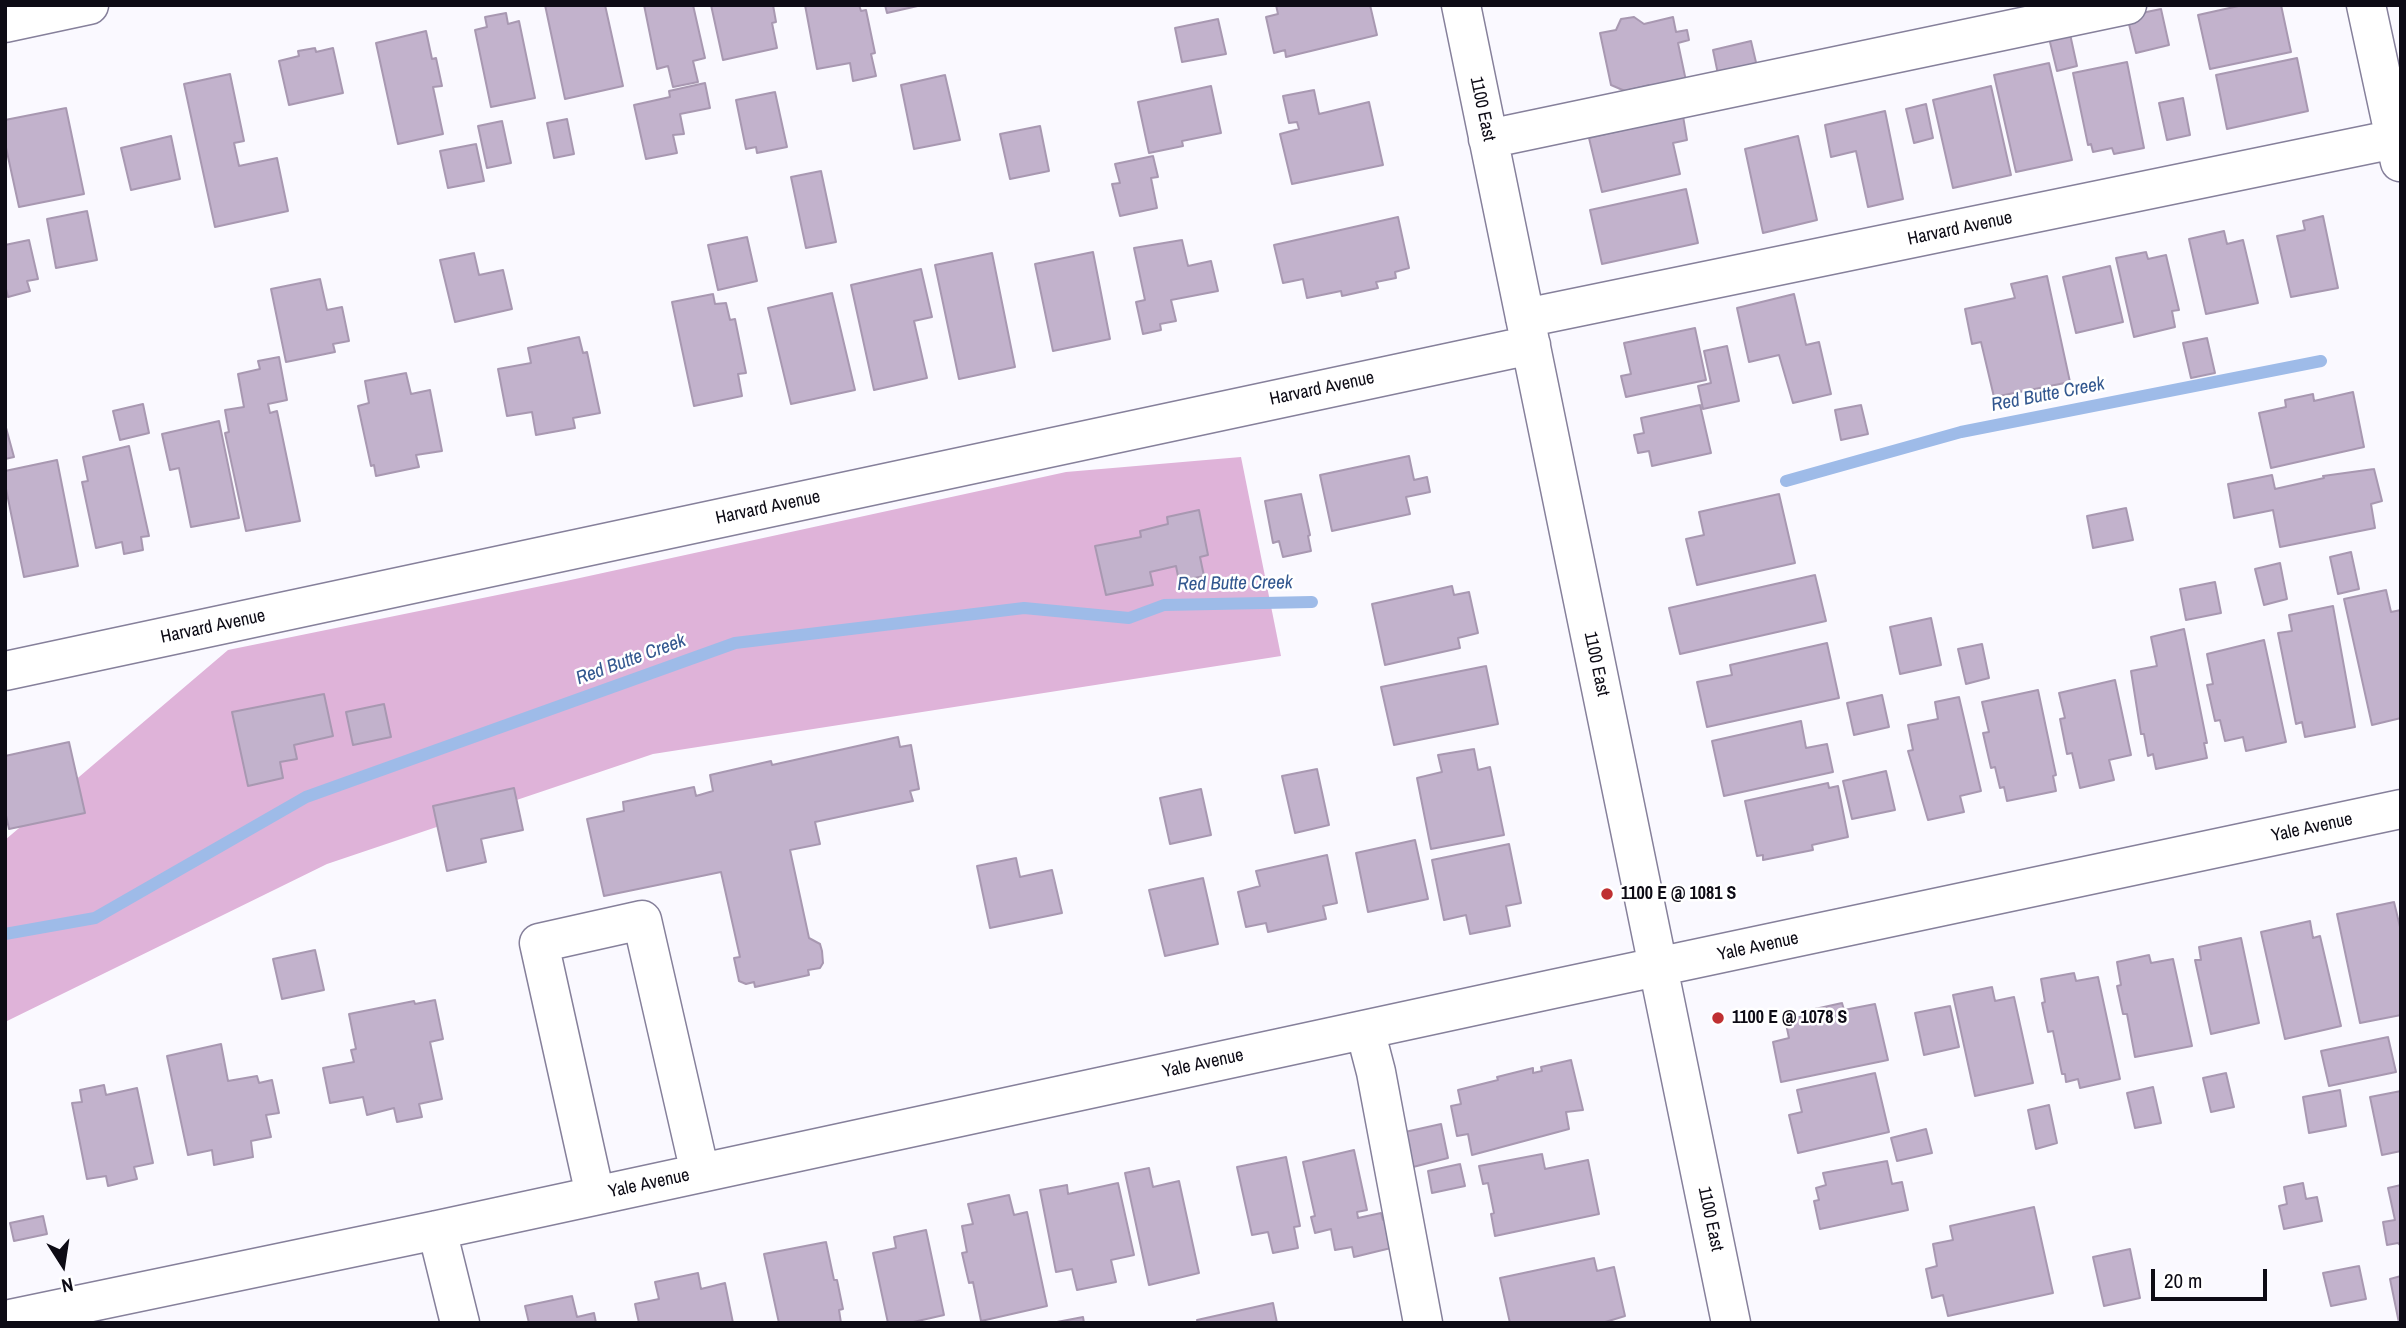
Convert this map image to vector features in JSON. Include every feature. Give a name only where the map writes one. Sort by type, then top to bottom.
[{"type":"street","points":[[5,23],[89,5]]},
{"type":"street","name":"1100 East","points":[[1461,5],[1731,1323]]},
{"type":"street","points":[[1488,139],[2127,5]]},
{"type":"street","points":[[2366,5],[2398,152]]},
{"type":"street","name":"Harvard Avenue","points":[[5,671],[1528,332],[2398,152]]},
{"type":"street","name":"Yale Avenue","points":[[5,1320],[2401,810]]},
{"type":"street","points":[[595,1195],[539,943],[642,920],[700,1173]]},
{"type":"street","points":[[1365,1030],[1376,1072],[1423,1323]]},
{"type":"street","points":[[437,1230],[460,1323]]},
{"type":"shaded area","points":[[1241,457],[1281,656],[653,754],[327,864],[5,1022],[5,840],[228,650],[566,581],[1066,472]]},
{"type":"building","points":[[545,5],[605,5],[623,86],[565,99]]},
{"type":"building","points":[[644,5],[693,5],[705,58],[693,61],[698,82],[673,87],[668,66],[657,69]]},
{"type":"building","points":[[711,5],[773,5],[776,22],[772,23],[777,48],[723,60]]},
{"type":"building","points":[[805,5],[859,5],[861,11],[866,10],[875,53],[871,54],[876,76],[853,81],[850,63],[817,69]]},
{"type":"building","points":[[885,5],[922,5],[887,13]]},
{"type":"building","points":[[1276,5],[1370,5],[1377,35],[1286,57],[1285,50],[1274,53],[1266,17],[1278,14]]},
{"type":"building","points":[[2243,5],[2281,5],[2291,52],[2210,69],[2198,15]]},
{"type":"building","points":[[2161,9],[2169,45],[2136,53],[2127,16]]},
{"type":"building","points":[[506,13],[508,24],[519,21],[535,98],[491,107],[475,30],[487,27],[485,17]]},
{"type":"building","points":[[1634,17],[1644,24],[1673,17],[1676,32],[1687,30],[1689,40],[1678,43],[1686,81],[1625,91],[1611,85],[1600,33],[1616,30],[1621,19]]},
{"type":"building","points":[[1218,19],[1226,54],[1182,62],[1175,28]]},
{"type":"building","points":[[426,31],[442,86],[433,87],[443,134],[398,144],[376,43]]},
{"type":"building","points":[[2070,34],[2077,66],[2057,71],[2049,38]]},
{"type":"building","points":[[1751,41],[1758,71],[1719,79],[1713,50]]},
{"type":"building","points":[[315,48],[316,52],[333,48],[343,93],[289,105],[279,61],[299,56],[298,51]]},
{"type":"building","points":[[2297,58],[2308,111],[2227,129],[2216,75]]},
{"type":"building","points":[[2127,62],[2144,148],[2114,154],[2112,148],[2093,152],[2091,144],[2088,145],[2073,73]]},
{"type":"building","points":[[2049,63],[2072,160],[2016,172],[1994,75]]},
{"type":"building","points":[[230,74],[244,141],[234,143],[239,166],[277,158],[288,211],[215,227],[184,84]]},
{"type":"building","points":[[945,75],[960,140],[914,149],[901,85]]},
{"type":"building","points":[[705,83],[710,108],[680,114],[684,134],[673,135],[677,153],[646,159],[634,105],[670,97],[669,91]]},
{"type":"building","points":[[1211,86],[1221,133],[1182,141],[1183,146],[1149,153],[1138,102]]},
{"type":"building","points":[[1991,86],[2011,175],[1953,188],[1933,100]]},
{"type":"building","points":[[1314,90],[1319,114],[1369,102],[1383,165],[1292,184],[1280,134],[1299,129],[1297,122],[1289,123],[1283,96]]},
{"type":"building","points":[[775,92],[787,147],[757,153],[756,147],[746,149],[736,100]]},
{"type":"building","points":[[2183,98],[2190,135],[2167,140],[2159,103]]},
{"type":"building","points":[[1926,104],[1933,138],[1914,143],[1906,109]]},
{"type":"building","points":[[66,108],[84,194],[19,207],[5,143],[5,120]]},
{"type":"building","points":[[1885,111],[1903,199],[1868,207],[1856,151],[1831,157],[1825,125]]},
{"type":"building","points":[[1683,116],[1687,140],[1673,143],[1680,174],[1602,192],[1589,138]]},
{"type":"building","points":[[567,119],[574,154],[554,158],[547,123]]},
{"type":"building","points":[[502,121],[511,163],[487,168],[478,126]]},
{"type":"building","points":[[1040,126],[1049,171],[1010,179],[1000,134]]},
{"type":"building","points":[[171,136],[180,179],[131,190],[121,148]]},
{"type":"building","points":[[1798,136],[1817,220],[1763,233],[1745,149]]},
{"type":"building","points":[[476,144],[484,181],[448,188],[440,151]]},
{"type":"building","points":[[1153,156],[1158,177],[1151,178],[1157,208],[1120,216],[1112,184],[1120,183],[1115,164]]},
{"type":"building","points":[[821,171],[836,242],[806,248],[791,177]]},
{"type":"building","points":[[1686,189],[1698,243],[1602,264],[1590,210]]},
{"type":"building","points":[[87,211],[97,260],[56,268],[47,219]]},
{"type":"building","points":[[2323,216],[2338,288],[2291,297],[2277,236],[2305,230],[2303,221]]},
{"type":"building","points":[[1398,217],[1409,268],[1395,272],[1396,278],[1376,282],[1378,288],[1342,296],[1341,291],[1307,298],[1303,279],[1283,283],[1274,245]]},
{"type":"building","points":[[2224,231],[2227,244],[2243,240],[2258,303],[2206,314],[2189,239]]},
{"type":"building","points":[[747,237],[757,281],[718,290],[708,245]]},
{"type":"building","points":[[29,240],[38,279],[27,281],[30,291],[8,297],[5,285],[5,245]]},
{"type":"building","points":[[1182,240],[1188,266],[1211,261],[1218,291],[1171,300],[1176,321],[1160,324],[1161,330],[1143,334],[1136,302],[1145,300],[1134,248]]},
{"type":"building","points":[[1093,252],[1110,339],[1053,351],[1035,264]]},
{"type":"building","points":[[2146,252],[2148,259],[2166,255],[2179,310],[2172,311],[2175,327],[2134,337],[2116,258]]},
{"type":"building","points":[[474,253],[479,275],[503,270],[512,309],[455,322],[440,260]]},
{"type":"building","points":[[992,253],[1015,367],[959,379],[935,265]]},
{"type":"building","points":[[2110,266],[2123,322],[2076,333],[2063,277]]},
{"type":"building","points":[[921,269],[932,317],[914,321],[927,378],[874,390],[851,285]]},
{"type":"building","points":[[2047,276],[2070,382],[1994,397],[1981,342],[1972,344],[1965,309],[2015,298],[2011,284]]},
{"type":"building","points":[[320,279],[327,310],[342,307],[349,341],[333,344],[335,352],[286,362],[271,289]]},
{"type":"building","points":[[832,293],[855,390],[791,404],[768,308]]},
{"type":"building","points":[[713,294],[715,304],[726,303],[730,320],[735,319],[746,373],[738,374],[742,396],[694,406],[672,302]]},
{"type":"building","points":[[1794,294],[1806,345],[1819,342],[1831,394],[1793,403],[1779,355],[1749,362],[1737,308]]},
{"type":"building","points":[[1695,328],[1706,380],[1626,397],[1621,376],[1631,374],[1624,343]]},
{"type":"building","points":[[579,337],[583,353],[587,352],[600,413],[573,418],[575,428],[536,435],[532,412],[507,416],[498,369],[531,363],[528,348]]},
{"type":"building","points":[[2207,338],[2215,373],[2191,378],[2183,343]]},
{"type":"building","points":[[1727,346],[1739,401],[1703,409],[1698,386],[1711,383],[1704,351]]},
{"type":"building","points":[[279,357],[287,400],[268,404],[270,413],[277,411],[300,521],[246,531],[225,433],[229,432],[225,410],[244,407],[238,374],[260,369],[258,361]]},
{"type":"building","points":[[406,373],[411,394],[430,390],[442,451],[416,455],[419,467],[376,476],[374,465],[371,466],[358,406],[369,403],[365,381]]},
{"type":"building","points":[[2353,392],[2364,447],[2271,468],[2259,413],[2286,407],[2285,400],[2313,394],[2314,401]]},
{"type":"building","points":[[143,404],[149,433],[120,440],[113,411]]},
{"type":"building","points":[[1700,405],[1711,453],[1652,466],[1649,451],[1638,453],[1634,435],[1644,433],[1641,418]]},
{"type":"building","points":[[1861,405],[1868,434],[1841,440],[1835,410]]},
{"type":"building","points":[[219,421],[239,518],[191,527],[179,468],[170,470],[162,434]]},
{"type":"building","points":[[5,424],[14,457],[5,459]]},
{"type":"building","points":[[129,446],[149,536],[141,537],[143,550],[124,554],[122,542],[96,548],[82,482],[88,481],[83,457]]},
{"type":"building","points":[[1409,456],[1414,480],[1427,477],[1430,492],[1406,497],[1410,514],[1332,531],[1320,475]]},
{"type":"building","points":[[57,460],[78,566],[24,577],[5,484],[5,471]]},
{"type":"building","points":[[2374,469],[2382,501],[2371,504],[2375,528],[2280,547],[2273,510],[2234,518],[2228,484],[2272,475],[2275,489],[2324,478],[2323,476]]},
{"type":"building","points":[[1301,494],[1311,551],[1283,557],[1279,541],[1273,543],[1265,501]]},
{"type":"building","points":[[1779,494],[1795,563],[1697,585],[1686,539],[1704,535],[1699,512]]},
{"type":"building","points":[[2126,508],[2133,540],[2093,548],[2087,516]]},
{"type":"building","points":[[1199,510],[1208,555],[1200,557],[1204,576],[1179,581],[1176,566],[1150,572],[1153,585],[1106,595],[1095,546],[1141,537],[1140,531],[1168,524],[1167,517]]},
{"type":"building","points":[[2351,552],[2359,589],[2338,594],[2330,557]]},
{"type":"building","points":[[2280,563],[2287,599],[2264,605],[2255,569]]},
{"type":"building","points":[[1815,575],[1826,621],[1680,654],[1669,608]]},
{"type":"building","points":[[2215,582],[2221,613],[2186,620],[2180,589]]},
{"type":"building","points":[[1452,586],[1454,595],[1469,592],[1478,633],[1458,638],[1460,648],[1385,665],[1372,604]]},
{"type":"building","points":[[2386,590],[2391,612],[2401,610],[2401,718],[2372,725],[2344,599]]},
{"type":"building","points":[[2333,606],[2355,727],[2305,737],[2302,722],[2296,724],[2278,633],[2292,631],[2289,615]]},
{"type":"building","points":[[1931,618],[1941,665],[1900,674],[1890,627]]},
{"type":"building","points":[[2184,629],[2207,743],[2204,743],[2207,758],[2156,769],[2153,754],[2148,756],[2144,734],[2141,734],[2131,671],[2157,666],[2151,637]]},
{"type":"building","points":[[2264,640],[2286,742],[2246,751],[2243,737],[2225,741],[2220,720],[2215,721],[2207,685],[2213,684],[2207,654]]},
{"type":"building","points":[[1827,643],[1839,698],[1707,727],[1697,682],[1732,675],[1730,665]]},
{"type":"building","points":[[1982,644],[1989,678],[1966,684],[1958,649]]},
{"type":"building","points":[[1486,666],[1498,724],[1394,745],[1381,687]]},
{"type":"building","points":[[2115,680],[2131,755],[2109,760],[2114,780],[2080,788],[2072,753],[2067,754],[2060,719],[2065,718],[2059,693]]},
{"type":"building","points":[[2038,690],[2056,775],[2053,776],[2056,791],[2007,801],[2004,787],[2000,788],[1995,767],[1991,768],[1983,733],[1989,732],[1982,702]]},
{"type":"building","points":[[324,694],[333,736],[294,745],[297,759],[280,762],[283,778],[248,786],[232,712]]},
{"type":"building","points":[[1882,695],[1889,727],[1854,735],[1847,703]]},
{"type":"building","points":[[1959,697],[1981,791],[1960,796],[1964,812],[1928,820],[1908,751],[1913,750],[1908,725],[1938,719],[1935,702]]},
{"type":"building","points":[[384,704],[391,737],[353,745],[346,712]]},
{"type":"building","points":[[1801,721],[1806,748],[1827,744],[1833,772],[1724,796],[1712,741]]},
{"type":"building","points":[[898,737],[900,747],[911,745],[919,789],[910,791],[913,801],[815,822],[820,844],[790,850],[809,938],[820,944],[822,951],[823,963],[820,968],[808,970],[809,975],[755,987],[754,982],[746,984],[739,981],[734,958],[740,957],[721,872],[604,896],[587,819],[624,811],[623,802],[694,787],[696,796],[713,791],[710,775],[771,761],[772,765]]},
{"type":"building","points":[[69,742],[85,813],[9,829],[5,811],[5,756]]},
{"type":"building","points":[[1474,749],[1478,770],[1490,767],[1504,835],[1431,849],[1417,778],[1442,772],[1438,755]]},
{"type":"building","points":[[1317,769],[1329,825],[1295,833],[1282,776]]},
{"type":"building","points":[[1886,771],[1895,810],[1852,819],[1843,781]]},
{"type":"building","points":[[1828,783],[1829,788],[1838,786],[1848,837],[1812,845],[1813,850],[1763,860],[1763,855],[1757,856],[1745,801]]},
{"type":"building","points":[[514,788],[523,830],[481,839],[486,862],[447,871],[433,806]]},
{"type":"building","points":[[1201,789],[1211,835],[1170,844],[1160,798]]},
{"type":"building","points":[[1415,840],[1428,899],[1368,912],[1356,853]]},
{"type":"building","points":[[1509,844],[1521,903],[1506,906],[1510,926],[1470,934],[1466,915],[1444,920],[1432,860]]},
{"type":"building","points":[[1327,855],[1337,903],[1323,906],[1326,919],[1268,932],[1266,923],[1246,927],[1238,892],[1260,886],[1256,871]]},
{"type":"building","points":[[1016,858],[1020,877],[1052,870],[1062,913],[990,928],[977,866]]},
{"type":"building","points":[[1203,878],[1218,944],[1165,956],[1149,890]]},
{"type":"building","points":[[2394,902],[2401,931],[2401,1015],[2360,1023],[2337,914]]},
{"type":"building","points":[[2310,921],[2313,938],[2320,936],[2341,1026],[2285,1039],[2261,932]]},
{"type":"building","points":[[2241,938],[2259,1023],[2211,1034],[2195,960],[2201,960],[2199,947]]},
{"type":"building","points":[[315,950],[324,990],[282,999],[273,959]]},
{"type":"building","points":[[2149,955],[2151,963],[2173,959],[2192,1046],[2135,1057],[2127,1014],[2123,1014],[2117,986],[2121,985],[2117,962]]},
{"type":"building","points":[[2074,973],[2076,981],[2098,977],[2120,1079],[2080,1088],[2078,1079],[2066,1082],[2065,1074],[2062,1074],[2053,1031],[2048,1032],[2042,1003],[2045,1002],[2041,979]]},
{"type":"building","points":[[1992,987],[1995,1001],[2014,997],[2033,1083],[1975,1096],[1953,995]]},
{"type":"building","points":[[435,1000],[443,1039],[430,1042],[442,1099],[419,1104],[422,1117],[397,1122],[394,1108],[367,1115],[363,1097],[330,1103],[323,1068],[354,1062],[351,1050],[356,1049],[349,1014],[414,1001],[415,1004]]},
{"type":"building","points":[[1842,1003],[1844,1010],[1875,1004],[1888,1060],[1781,1082],[1773,1042],[1789,1038],[1785,1019],[1807,1016],[1806,1011]]},
{"type":"building","points":[[1950,1006],[1959,1047],[1924,1055],[1915,1013]]},
{"type":"building","points":[[2388,1037],[2396,1072],[2329,1086],[2321,1051]]},
{"type":"building","points":[[221,1044],[228,1081],[257,1076],[259,1083],[272,1080],[279,1113],[266,1115],[271,1137],[251,1141],[253,1157],[214,1165],[212,1150],[188,1155],[167,1056]]},
{"type":"building","points":[[1571,1060],[1583,1110],[1566,1112],[1569,1129],[1472,1155],[1468,1134],[1457,1136],[1451,1106],[1461,1104],[1458,1090],[1533,1068],[1533,1073],[1542,1071],[1541,1067]]},
{"type":"building","points":[[1875,1073],[1889,1132],[1798,1153],[1789,1115],[1802,1112],[1797,1090]]},
{"type":"building","points":[[2226,1073],[2234,1107],[2211,1112],[2203,1078]]},
{"type":"building","points":[[104,1085],[106,1095],[137,1088],[153,1163],[134,1167],[137,1179],[108,1186],[106,1176],[87,1179],[72,1103],[82,1102],[80,1090]]},
{"type":"building","points":[[2153,1087],[2161,1123],[2135,1128],[2127,1093]]},
{"type":"building","points":[[2340,1090],[2346,1126],[2309,1133],[2303,1097]]},
{"type":"building","points":[[2401,1091],[2401,1151],[2382,1155],[2370,1097]]},
{"type":"building","points":[[2049,1105],[2057,1143],[2036,1149],[2028,1110]]},
{"type":"building","points":[[1441,1124],[1448,1158],[1413,1167],[1405,1132]]},
{"type":"building","points":[[1926,1129],[1932,1153],[1897,1161],[1891,1138]]},
{"type":"building","points":[[1354,1150],[1367,1210],[1357,1212],[1358,1218],[1381,1213],[1383,1220],[1386,1219],[1391,1248],[1354,1257],[1352,1247],[1335,1250],[1331,1229],[1315,1233],[1311,1217],[1315,1216],[1303,1162]]},
{"type":"building","points":[[1542,1154],[1545,1169],[1588,1160],[1599,1214],[1495,1236],[1488,1183],[1483,1184],[1479,1166]]},
{"type":"building","points":[[1286,1157],[1300,1226],[1294,1227],[1298,1248],[1273,1253],[1268,1232],[1252,1235],[1237,1167]]},
{"type":"building","points":[[1887,1161],[1892,1184],[1902,1182],[1908,1210],[1820,1229],[1814,1201],[1819,1200],[1816,1188],[1826,1185],[1823,1173]]},
{"type":"building","points":[[1460,1164],[1465,1186],[1432,1193],[1428,1171]]},
{"type":"building","points":[[1149,1168],[1153,1187],[1179,1181],[1199,1273],[1149,1285],[1125,1173]]},
{"type":"building","points":[[1118,1183],[1134,1255],[1111,1260],[1116,1282],[1077,1290],[1072,1269],[1056,1272],[1040,1190],[1067,1185],[1068,1194]]},
{"type":"building","points":[[2303,1183],[2306,1199],[2317,1197],[2322,1221],[2284,1229],[2279,1206],[2287,1204],[2284,1187]]},
{"type":"building","points":[[2401,1185],[2401,1246],[2398,1243],[2387,1245],[2383,1222],[2395,1220],[2388,1188]]},
{"type":"building","points":[[1009,1195],[1014,1215],[1027,1212],[1047,1306],[981,1321],[973,1282],[969,1283],[962,1253],[967,1252],[962,1226],[973,1224],[968,1204]]},
{"type":"building","points":[[2034,1207],[2053,1293],[1948,1316],[1943,1295],[1932,1298],[1926,1269],[1937,1266],[1933,1244],[1953,1240],[1950,1226]]},
{"type":"building","points":[[43,1216],[47,1234],[14,1241],[10,1223]]},
{"type":"building","points":[[926,1230],[944,1315],[909,1323],[888,1323],[873,1253],[896,1248],[894,1237]]},
{"type":"building","points":[[826,1242],[843,1309],[839,1310],[841,1323],[779,1323],[764,1254]]},
{"type":"building","points":[[2130,1249],[2140,1298],[2104,1306],[2093,1257]]},
{"type":"building","points":[[1594,1258],[1597,1271],[1614,1267],[1625,1316],[1602,1323],[1510,1323],[1500,1278]]},
{"type":"building","points":[[2359,1266],[2366,1299],[2331,1306],[2323,1273]]},
{"type":"building","points":[[698,1273],[701,1289],[725,1283],[733,1323],[639,1323],[635,1304],[659,1299],[655,1282]]},
{"type":"building","points":[[2401,1276],[2401,1323],[2399,1323],[2390,1279]]},
{"type":"building","points":[[572,1296],[577,1317],[594,1313],[596,1323],[529,1323],[525,1306]]},
{"type":"building","points":[[1273,1303],[1277,1323],[1198,1323],[1197,1320]]},
{"type":"building","points":[[1083,1317],[1084,1323],[1057,1323],[1057,1322]]},
{"type":"waterway","name":"Red Butte Creek","points":[[1786,481],[1961,432],[2321,361]]},
{"type":"waterway","name":"Red Butte Creek","points":[[5,934],[95,918],[306,797],[735,643],[1024,608],[1129,618],[1164,605],[1312,602]]},
{"type":"place","name":"1100 E @ 1081 S","points":[[1607,894]]},
{"type":"place","name":"1100 E @ 1078 S","points":[[1718,1018]]}]
